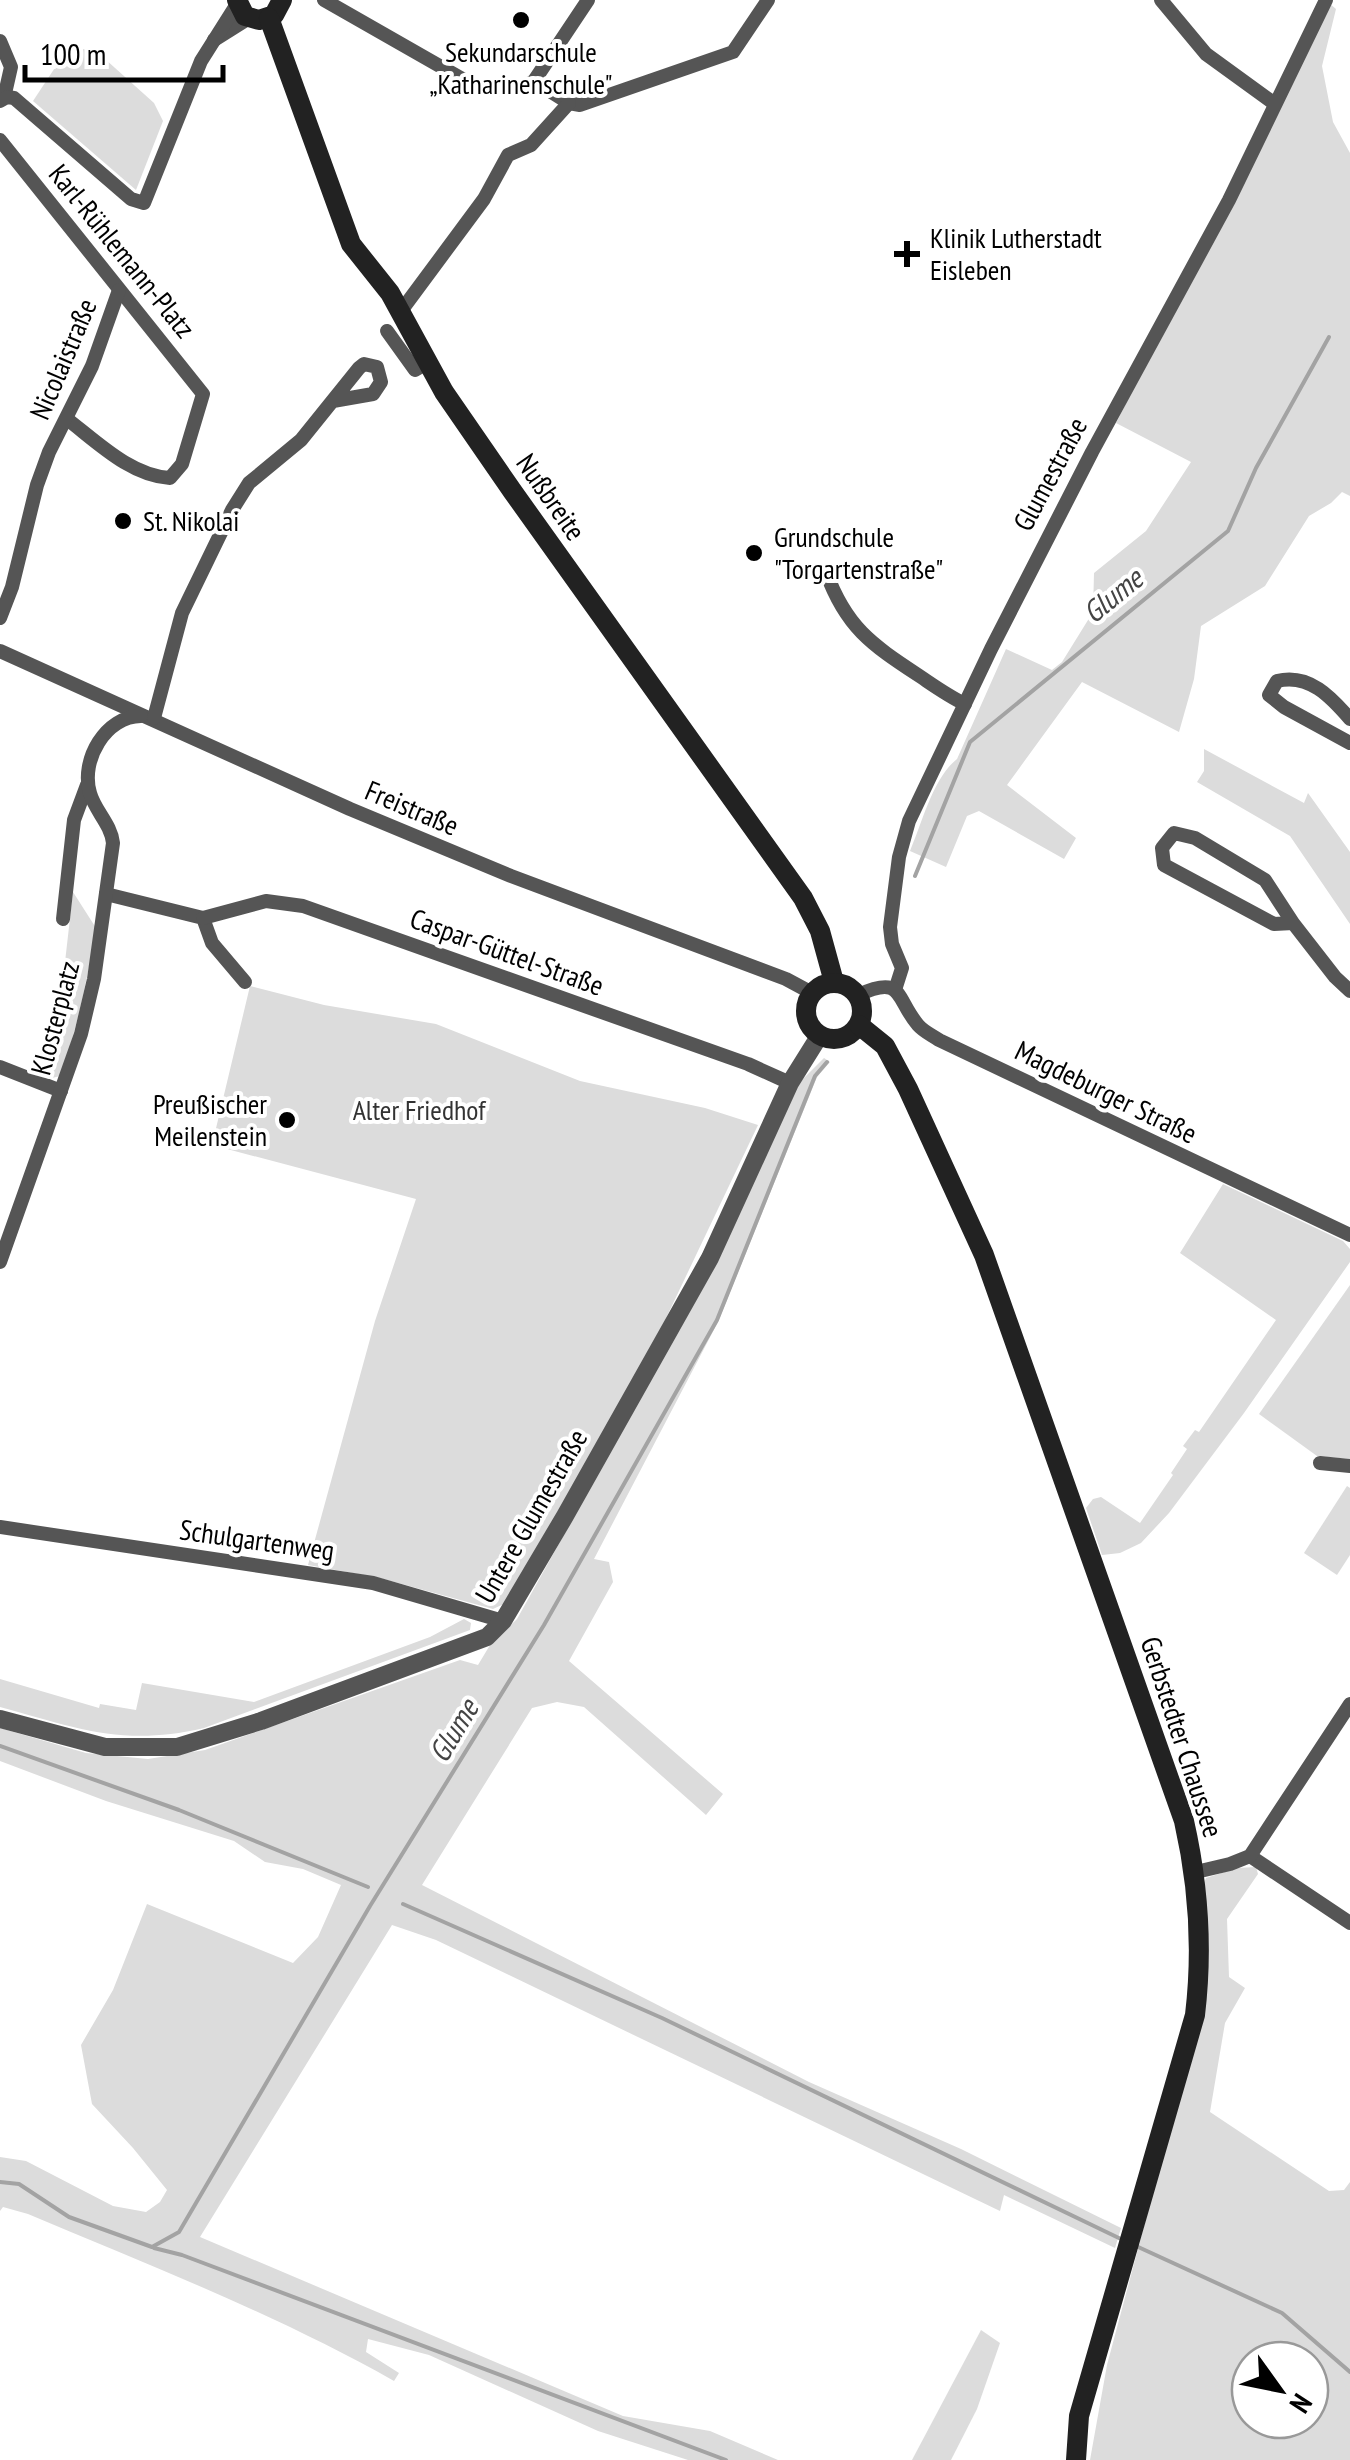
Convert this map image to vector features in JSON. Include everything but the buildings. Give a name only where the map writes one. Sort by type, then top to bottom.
[{"type":"main road","name":"Nußbreite","points":[[263,6],[351,244],[401,311],[427,363],[513,492],[803,898],[820,931],[834,982]]},
{"type":"main road","points":[[834,982],[858,995],[863,1010],[859,1025],[840,1038],[820,1035],[806,1011],[812,993],[834,982]]},
{"type":"main road","name":"Gerbstedter Chaussee","points":[[859,1025],[885,1046],[926,1125],[984,1255],[1184,1821],[1196,1872],[1201,1955],[1195,2015],[1079,2416],[1076,2460]]},
{"type":"street","points":[[324,0],[480,89],[500,90],[534,81],[588,0]]},
{"type":"street","points":[[534,81],[568,103],[580,105],[733,52],[768,0]]},
{"type":"street","points":[[1160,0],[1206,54],[1274,104]]},
{"type":"street","name":"Glumestraße","points":[[895,990],[902,968],[890,928],[899,857],[910,821],[1092,452],[1230,200],[1326,0]]},
{"type":"street","name":"Karl-Rühlemann-Platz","points":[[1,98],[14,98],[144,204],[213,40],[263,6]]},
{"type":"street","points":[[0,41],[10,67],[1,98]]},
{"type":"street","points":[[401,311],[484,199],[508,156],[531,145],[568,103]]},
{"type":"street","name":"Karl-Rühlemann-Platz","points":[[0,140],[203,394],[182,464],[170,478],[127,464],[67,419]]},
{"type":"street","name":"Nicolaistraße","points":[[0,618],[16,574],[37,485],[92,366],[119,290]]},
{"type":"street","points":[[387,331],[414,370],[427,363]]},
{"type":"street","points":[[150,717],[182,613],[232,510],[249,483],[295,446],[333,401]]},
{"type":"street","points":[[826,572],[849,616],[871,644],[965,704]]},
{"type":"street","name":"Freistraße","points":[[0,650],[350,810],[511,876],[786,979],[812,993]]},
{"type":"street","points":[[1350,719],[1326,692],[1292,678],[1278,681],[1270,695],[1284,707],[1350,743]]},
{"type":"street","name":"Klosterplatz","points":[[62,919],[74,820],[88,784],[92,760],[102,738],[119,720],[150,717]]},
{"type":"street","name":"Klosterplatz","points":[[0,1262],[81,1034],[94,979],[113,837],[90,796],[88,784]]},
{"type":"street","points":[[1293,923],[1274,924],[1164,865],[1162,848],[1174,832],[1195,838],[1265,880],[1293,923],[1350,991]]},
{"type":"street","points":[[106,894],[203,918],[212,943],[245,982]]},
{"type":"street","name":"Caspar-Güttel-Straße","points":[[203,918],[266,901],[303,906],[790,1082]]},
{"type":"street","points":[[858,995],[876,986],[895,990]]},
{"type":"street","name":"Magdeburger Straße","points":[[895,990],[920,1028],[939,1040],[1350,1235]]},
{"type":"street","points":[[790,1082],[820,1035]]},
{"type":"street","points":[[0,1066],[61,1090]]},
{"type":"street","name":"Untere Glumestraße","points":[[0,1719],[105,1746],[177,1747],[261,1721],[487,1637],[503,1620],[710,1258],[790,1082]]},
{"type":"street","points":[[1320,1463],[1350,1466]]},
{"type":"street","name":"Schulgartenweg","points":[[0,1526],[373,1583],[503,1620]]},
{"type":"street","points":[[1196,1872],[1250,1856],[1350,1704]]},
{"type":"street","points":[[1250,1856],[1350,1924]]},
{"type":"green space","points":[[1329,3],[1336,9],[1322,66],[1333,122],[1350,153],[1350,496],[1342,492],[1309,516],[1265,586],[1201,626],[1194,679],[1179,732],[1082,682],[1007,785],[1076,838],[1064,859],[979,811],[967,816],[946,867],[910,851],[935,789],[957,759],[1006,649],[1052,670],[1062,662],[1093,612],[1094,573],[1146,531],[1191,462],[1116,423]]},
{"type":"green space","points":[[68,48],[95,50],[154,103],[163,121],[136,190],[33,101]]},
{"type":"green space","points":[[1204,749],[1304,803],[1308,793],[1350,852],[1350,924],[1290,836],[1197,782],[1204,771]]},
{"type":"green space","points":[[73,892],[96,928],[66,1058],[60,1076],[48,1079],[38,1065],[61,997]]},
{"type":"green space","name":"Alter Friedhof","points":[[250,986],[324,1005],[436,1024],[580,1081],[705,1108],[758,1125],[657,1337],[506,1603],[493,1609],[380,1578],[308,1565],[375,1321],[416,1199],[212,1145]]},
{"type":"green space","points":[[824,1058],[830,1062],[817,1077],[718,1322],[594,1559],[609,1562],[613,1582],[569,1661],[723,1794],[706,1815],[584,1707],[557,1702],[532,1708],[422,1885],[809,2082],[961,2149],[1121,2228],[1115,2248],[1004,2195],[1000,2211],[436,1940],[392,1925],[200,2237],[623,2416],[710,2431],[778,2460],[688,2460],[598,2431],[429,2355],[368,2339],[366,2352],[399,2373],[394,2381],[305,2334],[167,2272],[28,2214],[3,2207],[0,2211],[0,2157],[26,2161],[113,2206],[146,2212],[160,2202],[167,2190],[92,2104],[81,2045],[113,1990],[147,1904],[293,1963],[318,1937],[341,1885],[303,1869],[265,1862],[234,1841],[106,1801],[0,1761],[0,1728],[86,1753],[148,1759],[205,1750],[460,1660],[478,1665],[490,1645],[517,1619],[653,1375],[798,1084]]},
{"type":"green space","points":[[1223,1184],[1343,1241],[1350,1249],[1350,1262],[1169,1513],[1141,1543],[1120,1553],[1102,1555],[1086,1508],[1093,1499],[1101,1497],[1140,1523],[1173,1475],[1187,1449],[1183,1446],[1195,1430],[1199,1432],[1276,1320],[1180,1253]]},
{"type":"green space","points":[[1350,1285],[1350,1459],[1317,1456],[1259,1414]]},
{"type":"green space","points":[[1347,1486],[1350,1555],[1337,1575],[1304,1553]]},
{"type":"green space","points":[[464,1619],[471,1623],[470,1630],[204,1728],[149,1736],[124,1735],[77,1728],[0,1707],[0,1679],[99,1708],[100,1704],[136,1710],[142,1683],[254,1702],[430,1637]]},
{"type":"green space","points":[[1256,1867],[1258,1874],[1227,1919],[1229,1977],[1245,1988],[1225,2023],[1210,2112],[1329,2191],[1344,2190],[1350,2182],[1350,2460],[1090,2460],[1107,2365],[1199,2020],[1206,1878],[1237,1868]]},
{"type":"green space","points":[[981,2330],[1000,2343],[977,2409],[951,2460],[912,2460]]},
{"type":"waterway","name":"Glume","points":[[915,876],[970,742],[1228,531],[1256,468],[1329,337]]},
{"type":"waterway","name":"Glume","points":[[0,2182],[19,2184],[69,2217],[152,2247],[179,2232],[370,1906],[544,1625],[717,1320],[815,1076],[827,1062]]},
{"type":"waterway","points":[[0,1746],[179,1810],[368,1887]]},
{"type":"waterway","points":[[403,1904],[662,2018],[1123,2240]]},
{"type":"waterway","points":[[1136,2246],[1282,2313],[1350,2372]]},
{"type":"waterway","points":[[154,2248],[182,2255],[726,2460]]},
{"type":"place","name":"Sekundarschule „Katharinenschule\"","points":[[521,20]]},
{"type":"place","name":"Klinik Lutherstadt Eisleben","points":[[907,254]]},
{"type":"place","name":"St. Nikolai","points":[[123,521]]},
{"type":"place","name":"Grundschule \"Torgartenstraße\"","points":[[754,553]]},
{"type":"place","name":"Preußischer Meilenstein","points":[[287,1120]]}]
